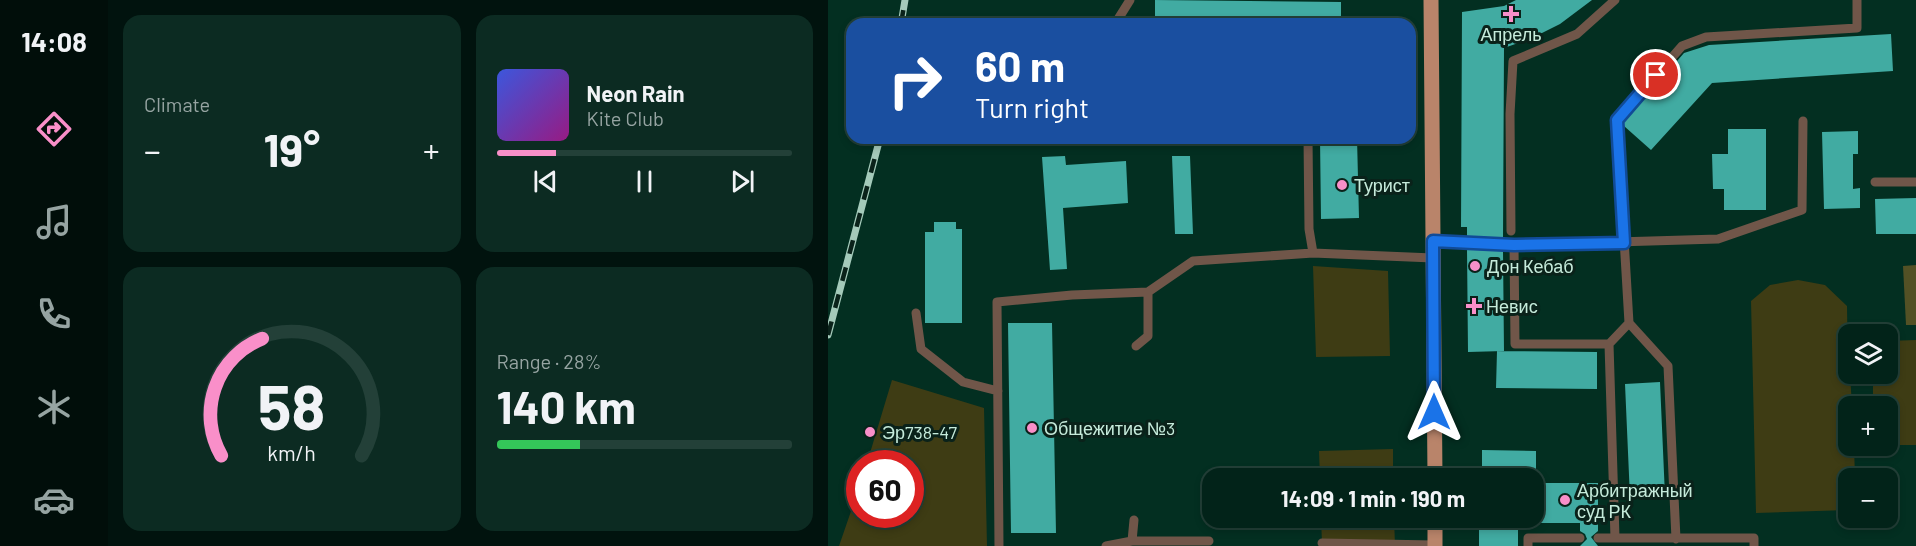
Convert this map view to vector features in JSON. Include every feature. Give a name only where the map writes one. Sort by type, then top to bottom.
[{"type":"main road","points":[[1431,0],[1435,468]]},
{"type":"main road","points":[[1435,528],[1435,546]]},
{"type":"lane","points":[[1118,18],[1130,0]]},
{"type":"lane","points":[[1511,231],[1510,114],[1513,61],[1577,34],[1616,0]]},
{"type":"lane","points":[[1676,539],[1668,366],[1629,323],[1617,120],[1682,46],[1706,37],[1857,27],[1857,0]]},
{"type":"lane","points":[[1433,241],[1514,245],[1718,239],[1802,210],[1803,121]]},
{"type":"lane","points":[[1308,144],[1309,229],[1313,253]]},
{"type":"lane","points":[[1875,182],[1916,182]]},
{"type":"lane","points":[[1514,245],[1515,344],[1609,344]]},
{"type":"lane","points":[[999,546],[997,302],[1072,295],[1148,292],[1193,261],[1313,253],[1433,258]]},
{"type":"lane","points":[[1136,346],[1148,336],[1148,292]]},
{"type":"lane","points":[[916,313],[921,349],[963,382],[998,391]]},
{"type":"lane","points":[[1615,538],[1609,344],[1629,323]]},
{"type":"lane","points":[[1132,541],[1134,520]]},
{"type":"lane","points":[[1528,546],[1528,538],[1580,538]]},
{"type":"lane","points":[[1598,538],[1659,542],[1676,539],[1754,538],[1754,546]]},
{"type":"lane","points":[[1106,546],[1132,541],[1209,541]]},
{"type":"lane","points":[[1322,543],[1435,546]]},
{"type":"shaded area","points":[[1916,265],[1916,325],[1906,325],[1903,266]]},
{"type":"shaded area","points":[[1313,266],[1388,271],[1390,356],[1316,357]]},
{"type":"shaded area","points":[[1798,280],[1825,285],[1847,306],[1847,324],[1838,324],[1838,384],[1851,384],[1851,396],[1838,396],[1838,456],[1854,456],[1855,468],[1838,468],[1838,510],[1756,513],[1751,301],[1770,285]]},
{"type":"shaded area","points":[[1916,340],[1916,445],[1898,445],[1898,396],[1873,396],[1873,384],[1898,384],[1898,341]]},
{"type":"shaded area","points":[[892,380],[984,408],[987,546],[839,546],[846,526],[846,528],[924,528],[924,450],[871,450]]},
{"type":"shaded area","points":[[1393,449],[1393,468],[1320,468],[1319,451]]},
{"type":"shaded area","points":[[1321,528],[1394,528],[1395,545],[1322,543]]},
{"type":"building","points":[[1155,0],[1341,2],[1341,18],[1155,18]]},
{"type":"building","points":[[1516,0],[1592,0],[1560,24],[1532,38],[1504,48],[1503,238],[1467,236],[1467,227],[1461,227],[1462,12],[1504,6]]},
{"type":"building","points":[[1891,34],[1893,71],[1712,83],[1651,150],[1624,126],[1624,122],[1684,53],[1709,45]]},
{"type":"building","points":[[1728,129],[1766,129],[1766,210],[1724,210],[1724,189],[1713,189],[1712,154],[1728,154]]},
{"type":"building","points":[[1858,131],[1858,154],[1853,154],[1853,189],[1860,188],[1860,208],[1824,209],[1822,132]]},
{"type":"building","points":[[1320,144],[1357,144],[1359,218],[1321,219]]},
{"type":"building","points":[[1065,156],[1066,165],[1126,161],[1128,203],[1063,208],[1067,269],[1050,270],[1042,157]]},
{"type":"building","points":[[1172,156],[1190,156],[1193,234],[1175,234]]},
{"type":"building","points":[[1916,198],[1916,234],[1876,234],[1875,199]]},
{"type":"building","points":[[934,222],[956,222],[956,229],[962,229],[962,323],[925,323],[925,232],[934,232]]},
{"type":"building","points":[[1467,249],[1503,251],[1504,351],[1468,352]]},
{"type":"building","name":"Общежитие №3","points":[[1008,323],[1052,323],[1056,533],[1011,533]]},
{"type":"building","points":[[1497,351],[1597,352],[1597,389],[1496,388]]},
{"type":"building","points":[[1660,382],[1665,496],[1630,498],[1625,384]]},
{"type":"building","points":[[1482,450],[1536,451],[1536,468],[1482,468]]},
{"type":"building","points":[[1544,483],[1598,483],[1598,531],[1591,537],[1598,546],[1580,546],[1587,539],[1580,531],[1580,523],[1544,523]]},
{"type":"building","points":[[1518,528],[1518,546],[1479,546],[1479,529]]},
{"type":"railway","points":[[902,18],[905,0]]},
{"type":"railway","points":[[828,335],[878,144]]},
{"type":"place","name":"Апрель","points":[[1511,14]]},
{"type":"place","name":"Турист","points":[[1342,185]]},
{"type":"place","name":"Дон Кебаб","points":[[1475,266]]},
{"type":"place","name":"Невис","points":[[1474,306]]},
{"type":"place","name":"Общежитие №3","points":[[1032,428]]},
{"type":"place","name":"Эр738-47","points":[[870,432]]},
{"type":"place","name":"Арбитражный суд РК","points":[[1565,500]]},
{"type":"route","points":[[1434,412],[1433,241],[1514,245],[1624,243],[1617,120],[1656,75]]}]
